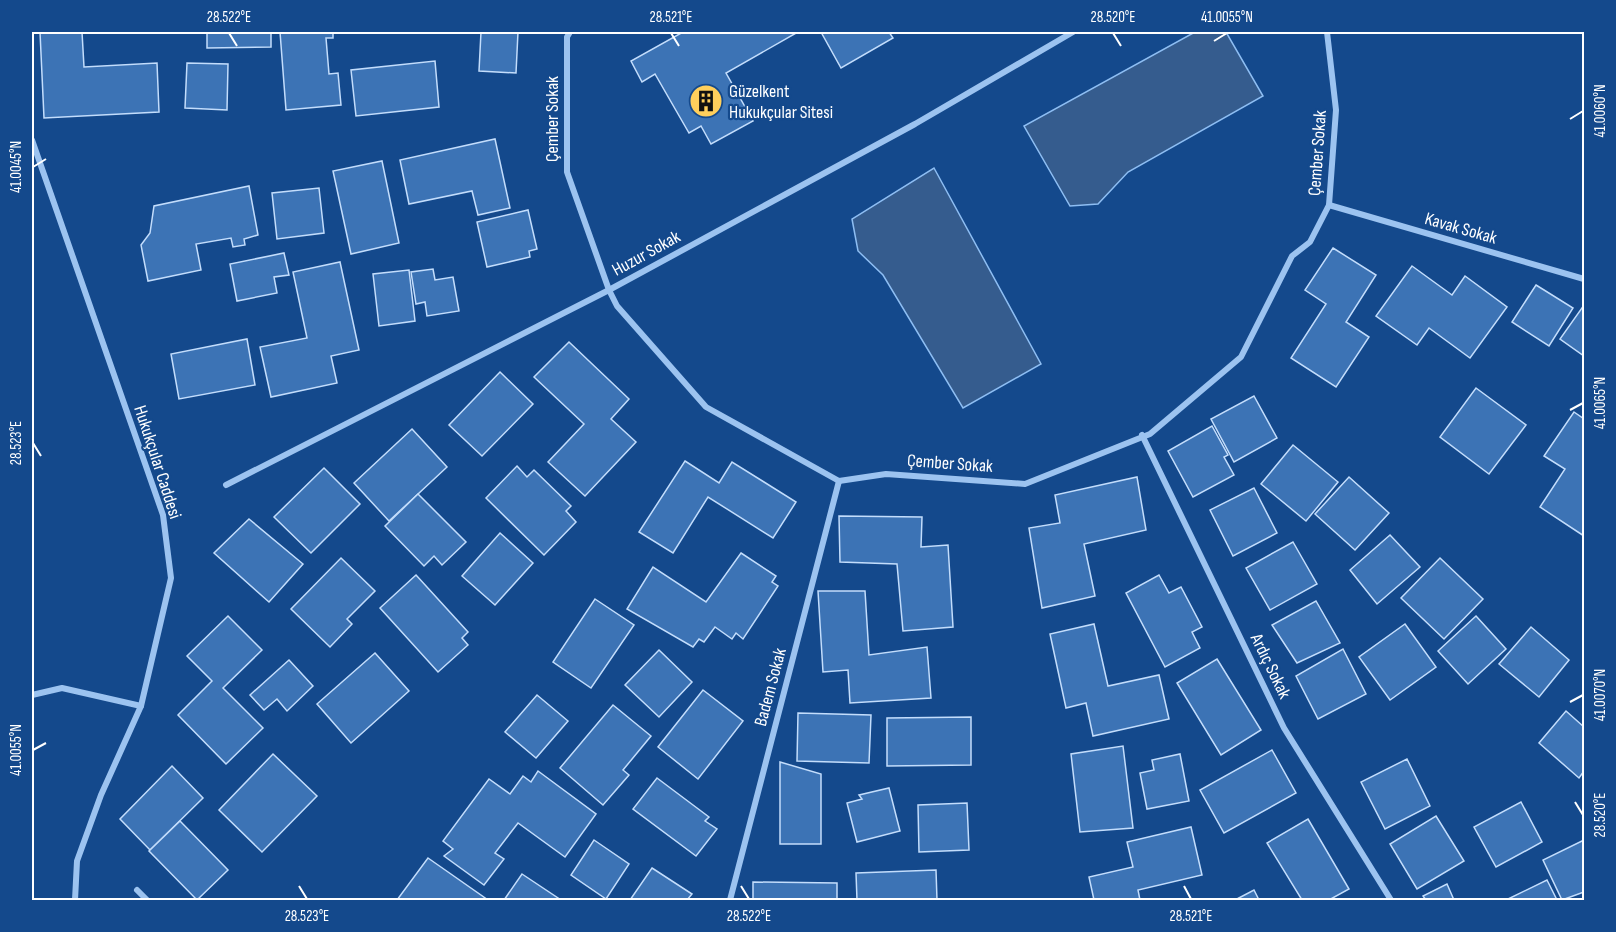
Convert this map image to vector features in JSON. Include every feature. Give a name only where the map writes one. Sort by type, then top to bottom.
[{"type":"street","name":"Çember Sokak","points":[[570,32],[567,37],[567,172],[609,290],[617,306],[706,407],[839,481],[886,474],[1025,484],[1142,435],[1150,434],[1241,357],[1292,256],[1310,242],[1329,205],[1336,110],[1327,32]]},
{"type":"street","name":"Huzur Sokak","points":[[225,485],[609,290],[915,124],[1073,32]]},
{"type":"street","name":"Hukukçular Caddesi","points":[[32,140],[163,515],[171,578],[141,706],[101,795],[77,861],[75,900]]},
{"type":"street","name":"Kavak Sokak","points":[[1329,205],[1584,279]]},
{"type":"street","name":"Ardıç Sokak","points":[[1142,435],[1284,728],[1391,900]]},
{"type":"street","name":"Badem Sokak","points":[[730,900],[839,481]]},
{"type":"street","points":[[32,695],[62,688],[141,706]]},
{"type":"street","points":[[137,890],[147,900]]},
{"type":"water","points":[[1195,32],[1226,32],[1263,96],[1128,172],[1098,204],[1070,206],[1024,126]]},
{"type":"water","points":[[934,168],[1041,364],[963,408],[883,275],[858,251],[852,219]]},
{"type":"building","points":[[40,32],[82,32],[84,67],[157,63],[159,112],[44,118]]},
{"type":"building","points":[[207,32],[271,32],[271,47],[207,48]]},
{"type":"building","points":[[280,32],[333,32],[333,38],[326,38],[329,74],[338,73],[341,105],[286,110]]},
{"type":"building","points":[[481,32],[518,32],[516,73],[479,71]]},
{"type":"building","name":"Güzelkent Hukukçular Sitesi","points":[[683,32],[798,32],[726,73],[753,121],[711,144],[701,126],[689,133],[655,74],[642,82],[631,61]]},
{"type":"building","name":"Güzelkent Hukukçular Sitesi","points":[[821,32],[889,32],[893,38],[841,68]]},
{"type":"building","points":[[435,61],[439,107],[356,116],[351,70]]},
{"type":"building","points":[[187,63],[228,64],[227,110],[185,108]]},
{"type":"building","points":[[495,139],[510,208],[478,215],[472,191],[409,204],[400,160]]},
{"type":"building","points":[[382,161],[399,243],[351,254],[333,171]]},
{"type":"building","points":[[249,186],[258,235],[244,239],[245,245],[233,247],[231,238],[196,244],[201,270],[148,281],[141,245],[150,233],[154,206]]},
{"type":"building","points":[[319,188],[324,233],[277,239],[272,193]]},
{"type":"building","points":[[528,210],[537,249],[529,251],[530,257],[487,267],[477,222]]},
{"type":"building","points":[[1333,248],[1376,275],[1346,322],[1369,337],[1336,387],[1291,358],[1326,304],[1305,290]]},
{"type":"building","points":[[284,253],[289,275],[274,277],[277,293],[237,301],[230,264]]},
{"type":"building","points":[[340,262],[359,350],[331,356],[337,383],[271,397],[260,347],[307,338],[293,272]]},
{"type":"building","points":[[1412,266],[1452,295],[1465,276],[1507,307],[1470,358],[1429,328],[1417,345],[1376,316]]},
{"type":"building","points":[[433,269],[435,280],[453,277],[459,311],[427,316],[425,302],[416,304],[411,272]]},
{"type":"building","points":[[409,270],[415,321],[379,326],[373,274]]},
{"type":"building","points":[[1536,285],[1573,308],[1549,346],[1512,322]]},
{"type":"building","points":[[1584,305],[1584,356],[1560,339]]},
{"type":"building","points":[[247,339],[255,385],[179,399],[171,354]]},
{"type":"building","points":[[569,342],[629,399],[611,419],[636,442],[585,496],[548,462],[584,424],[534,377]]},
{"type":"building","points":[[500,372],[533,404],[482,456],[449,425]]},
{"type":"building","points":[[1476,388],[1526,425],[1489,474],[1440,437]]},
{"type":"building","points":[[1254,396],[1277,438],[1234,462],[1211,419]]},
{"type":"building","points":[[1574,412],[1584,419],[1584,536],[1540,507],[1565,469],[1544,456]]},
{"type":"building","points":[[1212,426],[1228,455],[1224,457],[1234,475],[1193,497],[1168,451]]},
{"type":"building","points":[[412,429],[447,467],[389,521],[354,483]]},
{"type":"building","points":[[1293,445],[1338,482],[1306,521],[1261,484]]},
{"type":"building","points":[[685,461],[719,483],[732,462],[796,502],[773,538],[708,497],[673,553],[639,532]]},
{"type":"building","points":[[517,466],[527,477],[534,470],[571,506],[566,511],[576,522],[544,555],[486,498]]},
{"type":"building","points":[[324,468],[360,504],[311,553],[274,517]]},
{"type":"building","points":[[1137,477],[1146,530],[1084,544],[1095,596],[1042,608],[1029,528],[1060,523],[1055,495]]},
{"type":"building","points":[[1349,477],[1389,513],[1355,550],[1315,514]]},
{"type":"building","points":[[1254,488],[1277,533],[1233,556],[1210,510]]},
{"type":"building","points":[[418,494],[466,542],[442,565],[434,556],[424,566],[385,526]]},
{"type":"building","points":[[839,516],[922,517],[921,547],[948,545],[953,627],[903,631],[897,564],[840,562]]},
{"type":"building","points":[[249,519],[303,564],[269,602],[214,553]]},
{"type":"building","points":[[500,533],[533,563],[495,605],[462,576]]},
{"type":"building","points":[[1390,535],[1420,567],[1377,604],[1350,570]]},
{"type":"building","points":[[1293,542],[1317,584],[1270,610],[1246,568]]},
{"type":"building","points":[[741,553],[776,576],[772,582],[778,586],[743,639],[736,633],[732,639],[715,627],[704,642],[699,639],[693,647],[627,609],[653,567],[706,602]]},
{"type":"building","points":[[341,558],[375,591],[347,619],[352,624],[330,647],[291,609]]},
{"type":"building","points":[[1440,558],[1483,599],[1444,639],[1401,598]]},
{"type":"building","points":[[416,575],[468,632],[462,638],[468,645],[438,672],[380,608]]},
{"type":"building","points":[[1159,575],[1169,593],[1181,587],[1202,627],[1192,632],[1200,648],[1165,667],[1126,593]]},
{"type":"building","points":[[818,591],[865,591],[869,655],[927,647],[931,698],[850,703],[848,670],[823,672]]},
{"type":"building","points":[[595,599],[634,625],[591,688],[553,662]]},
{"type":"building","points":[[1316,601],[1340,643],[1297,663],[1272,625]]},
{"type":"building","points":[[228,616],[262,650],[223,688],[263,728],[226,764],[178,715],[212,681],[187,656]]},
{"type":"building","points":[[1476,616],[1506,649],[1468,684],[1438,651]]},
{"type":"building","points":[[1094,624],[1108,686],[1159,675],[1169,719],[1093,736],[1086,703],[1066,708],[1050,634]]},
{"type":"building","points":[[1405,624],[1436,667],[1390,700],[1359,657]]},
{"type":"building","points":[[1531,627],[1569,660],[1539,697],[1499,664]]},
{"type":"building","points":[[1343,649],[1366,694],[1318,719],[1296,676]]},
{"type":"building","points":[[659,650],[692,682],[659,717],[625,685]]},
{"type":"building","points":[[375,653],[409,691],[351,743],[317,704]]},
{"type":"building","points":[[1217,659],[1261,730],[1221,755],[1177,683]]},
{"type":"building","points":[[289,660],[313,686],[287,711],[277,699],[264,710],[250,695]]},
{"type":"building","points":[[703,690],[743,721],[698,779],[658,747]]},
{"type":"building","points":[[537,695],[568,721],[536,758],[505,732]]},
{"type":"building","points":[[613,705],[651,736],[623,770],[629,775],[603,805],[560,768]]},
{"type":"building","points":[[1566,711],[1584,727],[1584,771],[1579,778],[1539,743]]},
{"type":"building","points":[[798,713],[871,715],[869,763],[797,761]]},
{"type":"building","points":[[971,717],[971,765],[887,766],[887,718]]},
{"type":"building","points":[[1123,746],[1133,828],[1080,832],[1071,754]]},
{"type":"building","points":[[1272,750],[1296,793],[1224,833],[1200,790]]},
{"type":"building","points":[[273,754],[317,796],[262,852],[219,810]]},
{"type":"building","points":[[1180,754],[1189,801],[1147,809],[1140,773],[1154,770],[1152,760]]},
{"type":"building","points":[[1407,759],[1430,806],[1385,829],[1361,782]]},
{"type":"building","points":[[780,762],[821,774],[821,844],[780,844]]},
{"type":"building","points":[[172,766],[203,798],[150,850],[120,819]]},
{"type":"building","points":[[538,771],[596,814],[565,857],[518,823],[495,853],[504,859],[484,885],[444,856],[453,849],[443,841],[489,779],[510,794],[523,776],[531,782]]},
{"type":"building","points":[[657,778],[709,817],[705,821],[717,829],[696,856],[633,809]]},
{"type":"building","points":[[889,788],[900,831],[857,842],[847,803],[862,799],[859,795]]},
{"type":"building","points":[[1521,802],[1542,842],[1496,867],[1474,827]]},
{"type":"building","points":[[967,803],[969,850],[919,852],[918,805]]},
{"type":"building","points":[[1436,816],[1464,861],[1417,889],[1390,844]]},
{"type":"building","points":[[1308,819],[1349,889],[1329,900],[1302,900],[1267,843]]},
{"type":"building","points":[[180,821],[228,870],[197,900],[149,851]]},
{"type":"building","points":[[1191,827],[1202,875],[1138,890],[1140,900],[1094,900],[1089,877],[1133,867],[1127,842]]},
{"type":"building","points":[[594,840],[629,864],[606,899],[571,875]]},
{"type":"building","points":[[1584,840],[1584,892],[1562,900],[1543,860]]},
{"type":"building","points":[[428,858],[488,900],[397,900]]},
{"type":"building","points":[[652,868],[692,894],[687,900],[630,900]]},
{"type":"building","points":[[936,870],[937,900],[857,900],[856,873]]},
{"type":"building","points":[[522,874],[561,900],[504,900]]},
{"type":"building","points":[[1547,880],[1557,900],[1506,900]]},
{"type":"building","points":[[753,882],[837,883],[837,900],[753,900]]},
{"type":"building","points":[[1447,884],[1454,900],[1426,900],[1423,896]]},
{"type":"building","points":[[1254,890],[1259,900],[1235,900]]},
{"type":"place","name":"Güzelkent Hukukçular Sitesi","points":[[706,101]]}]
